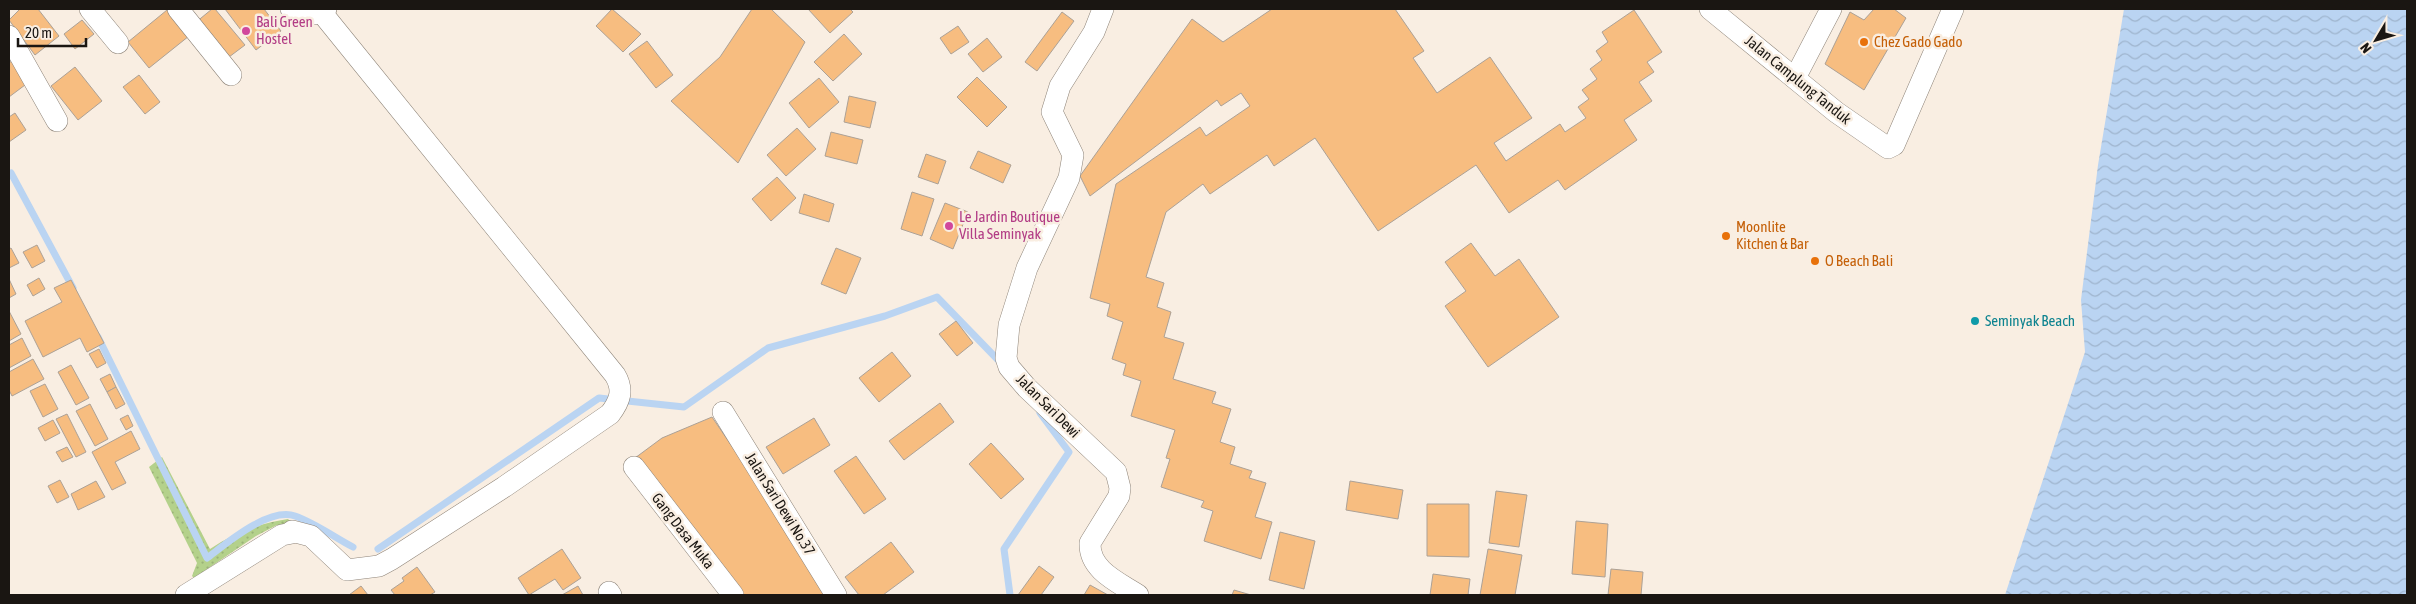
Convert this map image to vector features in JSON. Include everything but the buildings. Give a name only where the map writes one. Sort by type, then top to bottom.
[{"type":"street","points":[[90,9],[118,43]]},
{"type":"street","points":[[178,9],[231,75]]},
{"type":"street","points":[[186,595],[282,535],[292,534],[292,531],[298,531],[311,536],[347,570],[379,566],[504,487],[610,414],[620,397],[618,381],[615,375],[324,11],[306,14],[291,9]]},
{"type":"street","name":"Jalan Sari Dewi","points":[[1103,9],[1094,32],[1060,86],[1052,112],[1073,155],[1069,178],[1027,268],[1009,325],[1006,348],[1009,367],[1027,388],[1116,472],[1120,488],[1119,496],[1090,543],[1091,556],[1100,569],[1138,595]]},
{"type":"street","name":"Jalan Camplung Tanduk","points":[[1710,9],[1836,112],[1888,148],[1894,145],[1954,9]]},
{"type":"street","points":[[1795,78],[1831,9]]},
{"type":"street","points":[[9,36],[57,121]]},
{"type":"street","name":"Jalan Sari Dewi No.37","points":[[723,412],[836,595]]},
{"type":"street","name":"Gang Dasa Muka","points":[[634,466],[733,595]]},
{"type":"green space","points":[[162,457],[210,549],[248,529],[268,523],[288,519],[296,527],[277,525],[256,536],[194,578],[192,576],[197,563],[149,467]]},
{"type":"water","points":[[2124,9],[2407,9],[2407,595],[2005,595],[2085,352],[2081,300],[2098,165]]},
{"type":"waterway","points":[[11,173],[73,288]]},
{"type":"waterway","points":[[378,549],[599,398],[684,407],[768,348],[885,316],[937,297],[1001,363]]},
{"type":"waterway","points":[[98,337],[207,558],[261,521],[285,515],[295,516],[310,522],[353,547]]},
{"type":"waterway","points":[[1010,595],[1004,549],[1069,452],[1040,413]]},
{"type":"place","name":"Bali Green Hostel","points":[[246,31]]},
{"type":"place","name":"Chez Gado Gado","points":[[1864,42]]},
{"type":"place","name":"Le Jardin Boutique Villa Seminyak","points":[[949,226]]},
{"type":"place","name":"Moonlite Kitchen & Bar","points":[[1726,236]]},
{"type":"place","name":"O Beach Bali","points":[[1815,261]]},
{"type":"place","name":"Seminyak Beach","points":[[1975,321]]}]
